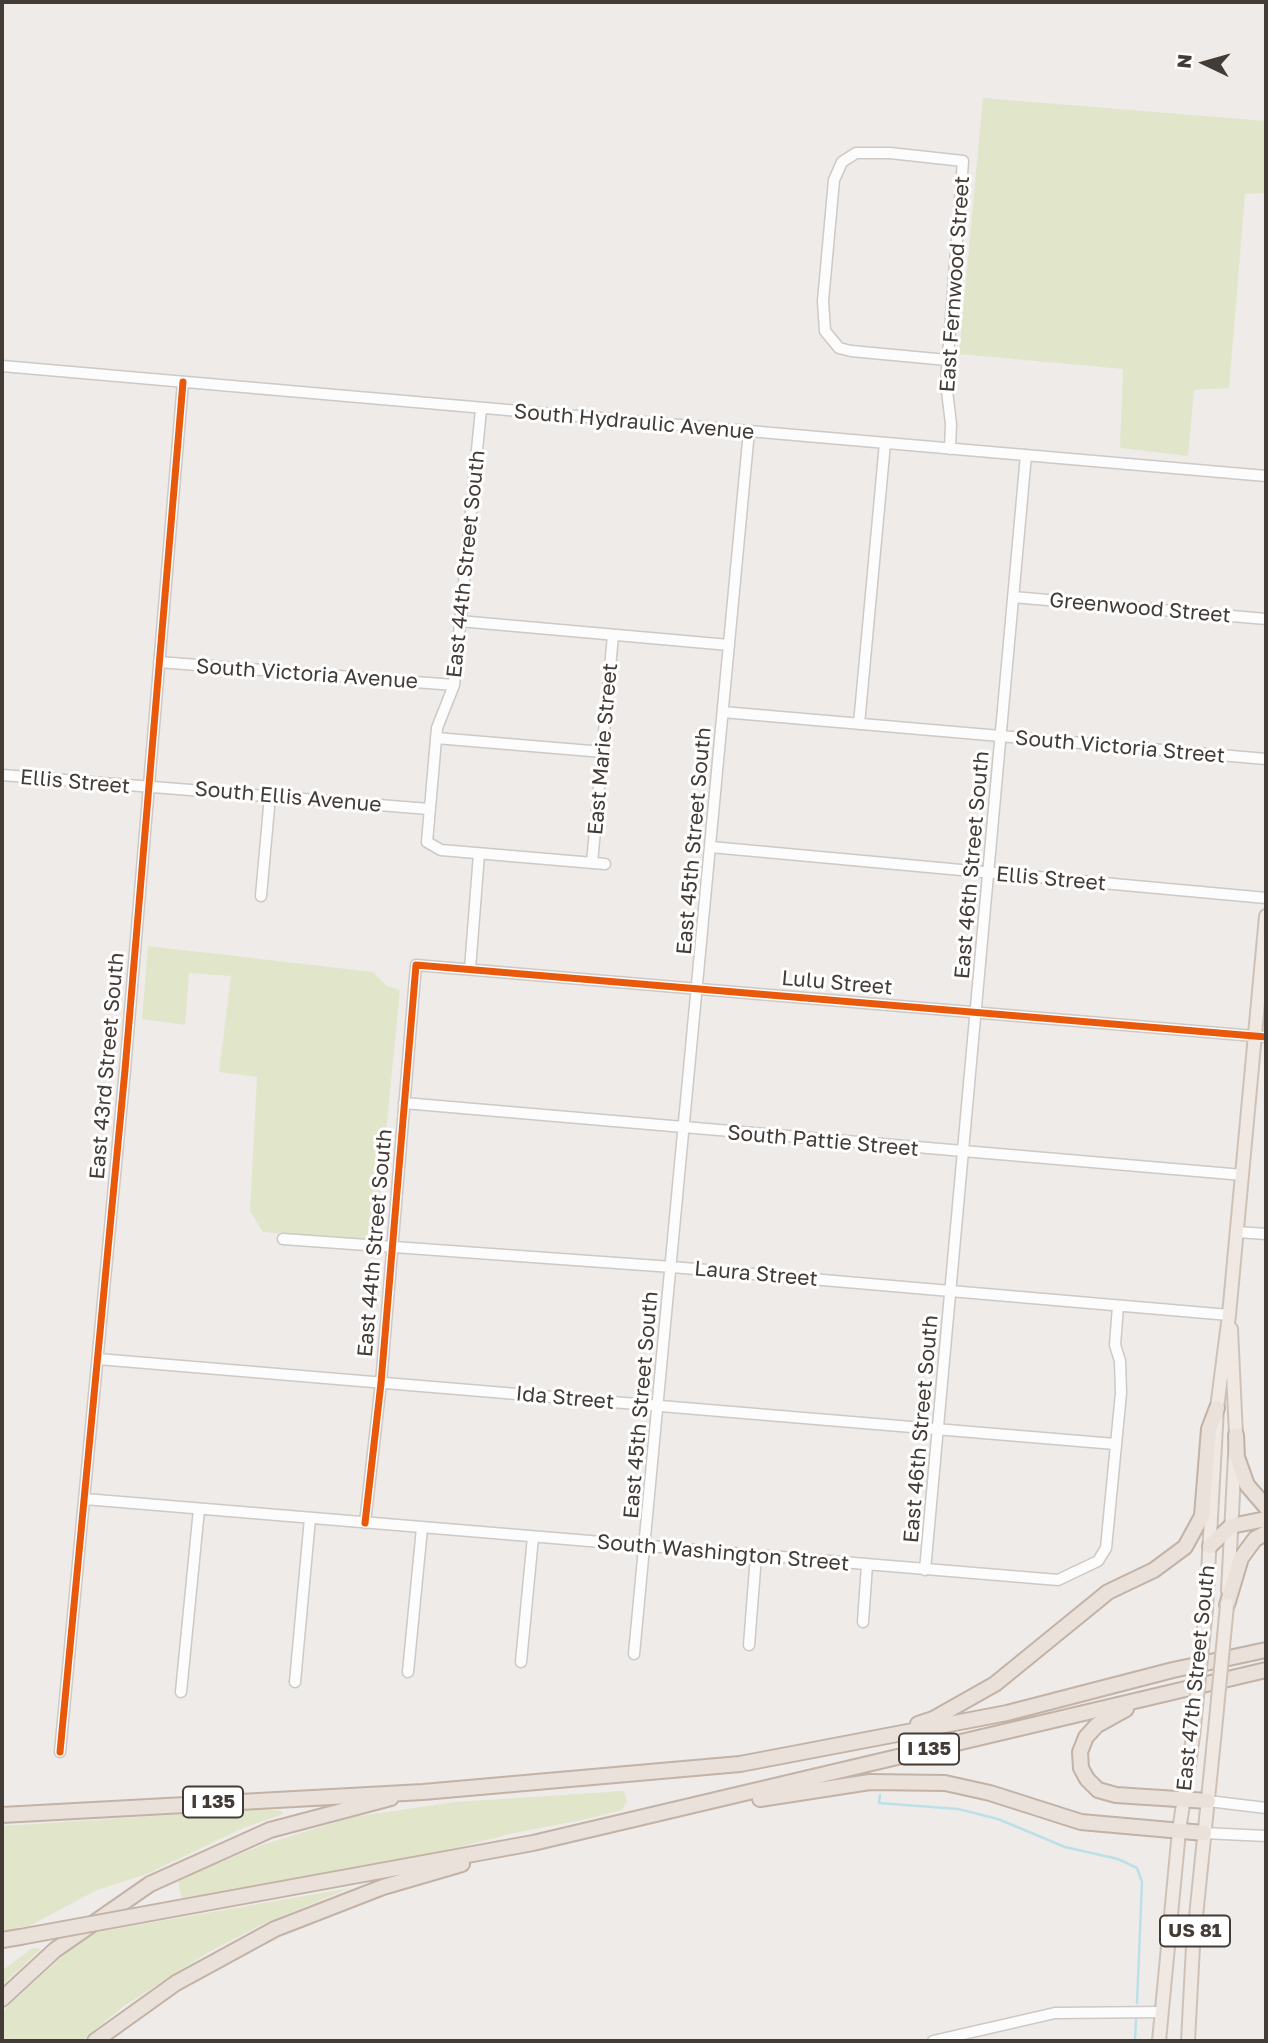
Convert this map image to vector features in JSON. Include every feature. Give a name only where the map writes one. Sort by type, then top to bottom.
[{"type":"highway","points":[[851,1745],[933,1719],[995,1684],[1108,1592],[1154,1570],[1185,1547],[1202,1516],[1209,1429],[1217,1408]]},
{"type":"highway","points":[[1236,1436],[1237,1457],[1247,1485],[1266,1507]]},
{"type":"highway","points":[[1210,1546],[1231,1526],[1266,1519]]},
{"type":"highway","name":"US 81","points":[[1227,1605],[1241,1559],[1255,1539],[1266,1533]]},
{"type":"highway","points":[[1244,1656],[1266,1645]]},
{"type":"highway","name":"I 135","points":[[2,1815],[424,1791],[740,1764],[851,1745],[1007,1713],[1173,1670],[1266,1650]]},
{"type":"highway","name":"I 135","points":[[2,1940],[533,1843],[1266,1670]]},
{"type":"highway","points":[[1146,1699],[1097,1725],[1086,1737],[1080,1752],[1081,1768],[1098,1790],[1138,1798],[1208,1801]]},
{"type":"highway","points":[[621,1823],[821,1788],[899,1782],[945,1783],[990,1793],[1081,1822],[1204,1833]]},
{"type":"highway","points":[[2,1999],[55,1950],[150,1884],[192,1863],[270,1830],[424,1791]]},
{"type":"highway","points":[[95,2041],[177,1983],[275,1929],[383,1887],[533,1843]]},
{"type":"main road","name":"East 47th Street South","points":[[1159,2041],[1179,1831],[1193,1736],[1206,1609],[1217,1408],[1261,1037],[1266,916]]},
{"type":"main road","name":"East 47th Street South","points":[[1189,2036],[1204,1833],[1227,1605],[1236,1436],[1229,1315]]},
{"type":"street","name":"East Fernwood Street","points":[[947,360],[851,351],[830,341],[824,328],[834,180],[842,162],[856,153],[963,161],[947,360],[950,449]]},
{"type":"street","name":"South Hydraulic Avenue","points":[[2,366],[1266,476]]},
{"type":"street","name":"East 43rd Street South","points":[[60,1752],[98,1359],[183,382]]},
{"type":"street","name":"East 44th Street South","points":[[480,854],[441,850],[427,842],[436,738],[442,711],[454,685],[459,621],[469,554],[481,409]]},
{"type":"street","name":"East 45th Street South","points":[[634,1654],[749,431]]},
{"type":"street","points":[[859,724],[885,443]]},
{"type":"street","name":"East 46th Street South","points":[[925,1570],[1026,455]]},
{"type":"street","name":"Greenwood Street","points":[[1013,597],[1266,620]]},
{"type":"street","points":[[459,621],[729,645]]},
{"type":"street","name":"East Marie Street","points":[[592,863],[613,635]]},
{"type":"street","name":"South Victoria Avenue","points":[[159,662],[454,685]]},
{"type":"street","name":"South Victoria Street","points":[[723,712],[1266,760]]},
{"type":"street","points":[[436,738],[603,752]]},
{"type":"street","name":"Ellis Street","points":[[2,775],[148,789]]},
{"type":"street","name":"South Ellis Avenue","points":[[148,789],[164,787],[429,809]]},
{"type":"street","points":[[261,896],[270,796]]},
{"type":"street","name":"Ellis Street","points":[[711,847],[1266,898]]},
{"type":"street","points":[[470,969],[480,854],[605,864]]},
{"type":"street","name":"East 44th Street South","points":[[365,1523],[381,1383],[416,965]]},
{"type":"street","name":"Lulu Street","points":[[416,965],[1261,1037]]},
{"type":"street","name":"South Pattie Street","points":[[404,1104],[1243,1175]]},
{"type":"street","points":[[1237,1233],[1266,1234]]},
{"type":"street","name":"Laura Street","points":[[283,1239],[672,1267],[1229,1315]]},
{"type":"street","name":"South Washington Street","points":[[85,1499],[1058,1580],[1098,1561],[1106,1548],[1121,1393],[1120,1361],[1115,1345],[1118,1306]]},
{"type":"street","name":"Ida Street","points":[[98,1359],[1115,1444]]},
{"type":"street","points":[[181,1692],[199,1509]]},
{"type":"street","points":[[295,1682],[310,1518]]},
{"type":"street","points":[[408,1672],[422,1528]]},
{"type":"street","points":[[521,1662],[533,1537]]},
{"type":"street","points":[[748,1645],[756,1556]]},
{"type":"street","points":[[863,1622],[867,1565]]},
{"type":"street","points":[[1208,1801],[1266,1808]]},
{"type":"street","points":[[1204,1833],[1266,1836]]},
{"type":"street","points":[[933,2041],[1055,2014],[1162,2012]]},
{"type":"green space","points":[[983,98],[1266,121],[1266,193],[1245,194],[1229,388],[1194,390],[1188,456],[1120,448],[1123,369],[959,354]]},
{"type":"green space","points":[[148,946],[373,972],[387,986],[400,990],[375,1243],[263,1232],[250,1211],[257,1077],[219,1072],[231,976],[189,973],[185,1025],[142,1019]]},
{"type":"green space","points":[[624,1791],[627,1801],[622,1810],[587,1819],[514,1833],[429,1855],[182,1900],[178,1880],[262,1845],[353,1817],[455,1802]]},
{"type":"green space","points":[[263,1809],[282,1811],[283,1814],[243,1828],[147,1874],[97,1890],[29,1926],[2,1931],[2,1826]]},
{"type":"green space","points":[[350,1888],[261,1925],[207,1953],[124,2006],[81,2041],[2,2041],[2,2012],[86,1934]]},
{"type":"green space","points":[[32,1948],[41,1949],[2,1985],[2,1971]]},
{"type":"waterway","points":[[880,1795],[879,1803],[958,1809],[998,1819],[1065,1847],[1118,1859],[1137,1868],[1142,1882],[1137,2003]]},
{"type":"waterway","points":[[1135,2041],[1136,2018]]},
{"type":"cycle path","points":[[60,1752],[125,1070],[183,382]]},
{"type":"cycle path","points":[[365,1523],[381,1383],[416,965],[1266,1037]]}]
